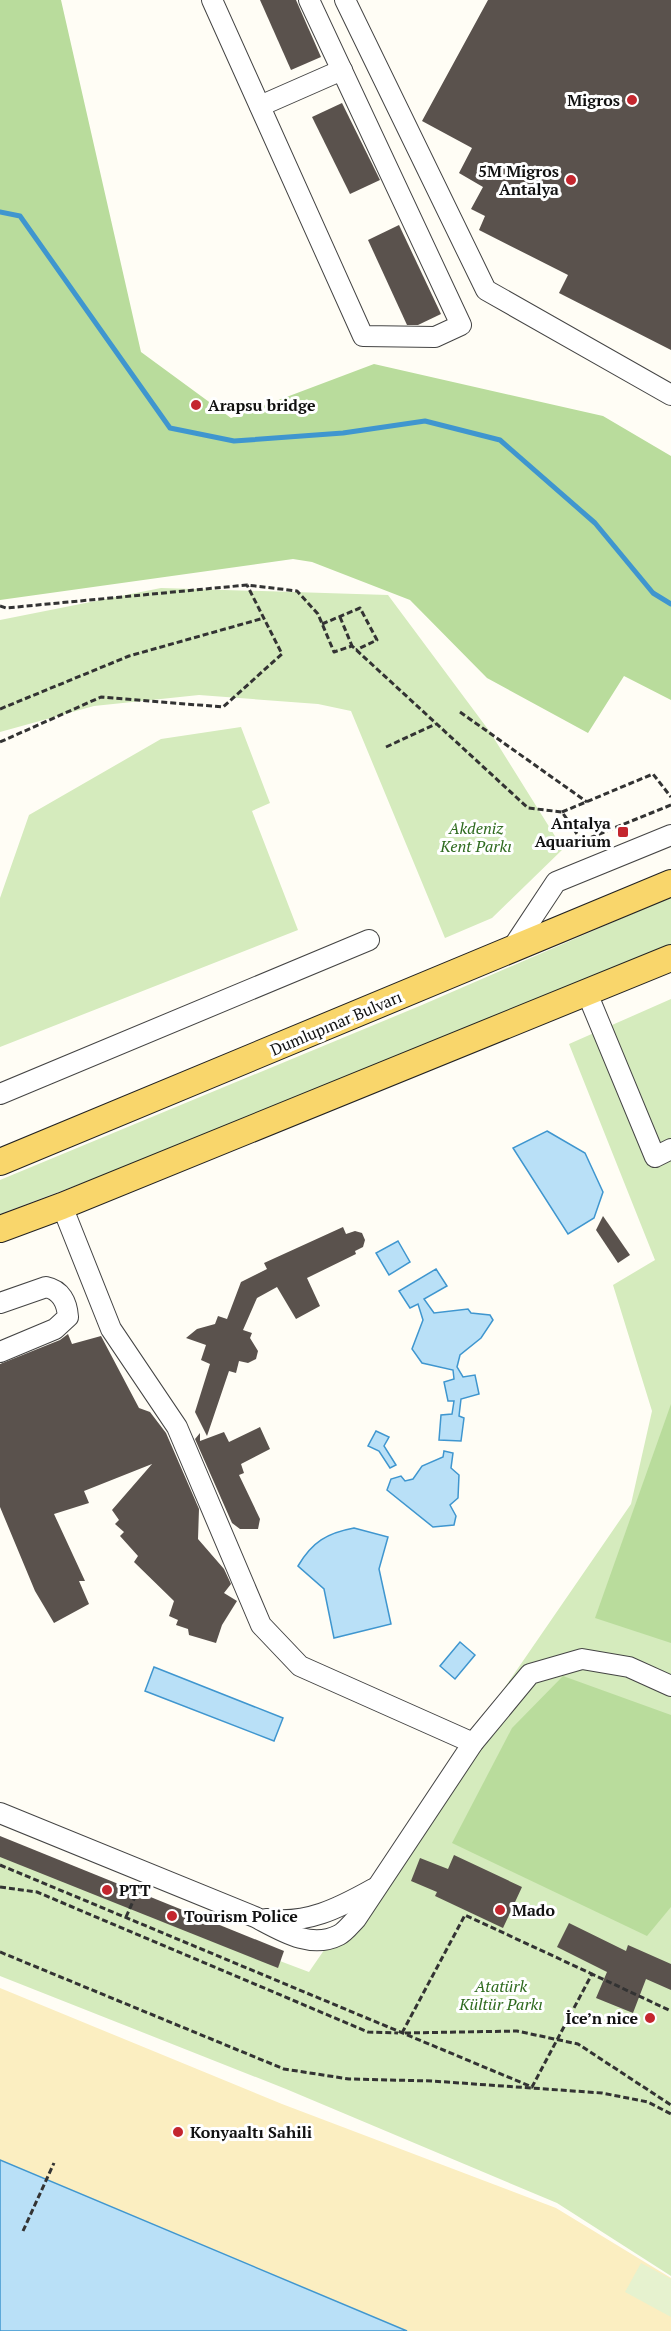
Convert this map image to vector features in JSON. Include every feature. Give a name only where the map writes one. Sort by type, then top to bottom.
[{"type":"main road","name":"Dumlupınar Bulvarı","points":[[0,1161],[671,883]]},
{"type":"main road","points":[[0,1229],[62,1206],[671,958]]},
{"type":"street","points":[[212,0],[363,336],[435,337],[461,325],[309,0]]},
{"type":"street","points":[[345,0],[486,290],[671,395]]},
{"type":"street","points":[[260,106],[342,70]]},
{"type":"street","points":[[511,950],[556,882],[671,835]]},
{"type":"street","points":[[0,1094],[369,940]]},
{"type":"street","points":[[587,993],[655,1157],[671,1149]]},
{"type":"street","points":[[62,1206],[111,1329],[177,1426],[261,1625],[300,1666],[473,1743]]},
{"type":"street","points":[[0,1303],[46,1287],[60,1294],[68,1308],[68,1317],[62,1325],[0,1352]]},
{"type":"street","points":[[0,1813],[255,1917],[286,1922],[308,1918],[335,1911],[373,1889],[473,1743],[530,1674],[582,1659],[629,1667],[671,1686]]},
{"type":"path","points":[[0,606],[6,608],[247,585],[297,591],[318,614],[322,624],[334,652],[377,640],[360,608],[322,624]]},
{"type":"path","points":[[0,742],[100,697],[223,707],[282,654],[247,585]]},
{"type":"path","points":[[340,617],[354,648],[528,808],[562,812],[653,774],[671,797]]},
{"type":"path","points":[[0,709],[129,656],[264,618]]},
{"type":"path","points":[[460,712],[587,801]]},
{"type":"path","points":[[386,747],[436,724]]},
{"type":"path","points":[[582,842],[671,805]]},
{"type":"path","points":[[562,812],[598,865]]},
{"type":"path","points":[[0,1865],[532,2087]]},
{"type":"path","points":[[125,1918],[146,1872]]},
{"type":"path","points":[[0,1887],[37,1892],[368,2032],[517,2031],[578,2044],[671,2105]]},
{"type":"path","points":[[402,2033],[465,1915],[671,2011]]},
{"type":"path","points":[[0,1952],[284,2069],[350,2079],[532,2087],[602,2093],[648,2102],[671,2114]]},
{"type":"path","points":[[532,2087],[592,1974]]},
{"type":"path","points":[[23,2231],[54,2163]]},
{"type":"green space","points":[[0,0],[61,0],[141,352],[231,418],[374,364],[603,416],[671,456],[671,700],[624,676],[588,733],[487,678],[410,600],[312,562],[293,559],[0,600]]},
{"type":"green space","name":"Akdeniz Kent Parkı","points":[[161,588],[388,595],[490,732],[563,849],[492,918],[445,938],[351,711],[318,704],[199,695],[94,706],[0,732],[0,620]]},
{"type":"green space","points":[[241,727],[270,803],[252,811],[298,930],[0,1047],[0,898],[29,815],[161,739]]},
{"type":"green space","points":[[671,897],[671,947],[141,1161],[0,1214],[0,1180],[422,1005]]},
{"type":"green space","name":"Atatürk Kültür Parkı","points":[[671,999],[671,2276],[557,2203],[286,2089],[0,1976],[0,1856],[309,1972],[631,1504],[652,1411],[613,1285],[655,1260],[569,1044]]},
{"type":"green space","points":[[671,1404],[671,1643],[595,1618]]},
{"type":"green space","points":[[563,1676],[671,1715],[671,1907],[647,1936],[452,1843],[512,1728]]},
{"type":"green space","points":[[641,2263],[671,2279],[671,2317],[625,2292]]},
{"type":"sand","name":"Konyaaltı Sahili","points":[[0,1988],[282,2104],[556,2208],[671,2278],[671,2331],[407,2331],[0,2160]]},
{"type":"water","points":[[547,1131],[585,1153],[603,1192],[594,1218],[568,1234],[513,1148]]},
{"type":"water","points":[[398,1241],[410,1262],[389,1275],[376,1253]]},
{"type":"water","points":[[436,1269],[447,1286],[424,1299],[434,1313],[468,1309],[471,1313],[490,1315],[493,1320],[481,1338],[460,1355],[457,1367],[463,1377],[475,1375],[479,1394],[461,1399],[459,1416],[464,1418],[461,1441],[439,1440],[441,1415],[452,1414],[454,1401],[448,1401],[444,1382],[454,1379],[453,1370],[422,1363],[412,1349],[423,1320],[418,1304],[410,1308],[399,1291]]},
{"type":"water","points":[[376,1431],[389,1437],[384,1446],[396,1465],[390,1468],[379,1451],[368,1446]]},
{"type":"water","points":[[444,1451],[453,1453],[451,1468],[459,1475],[458,1498],[450,1505],[456,1516],[454,1525],[433,1527],[387,1490],[391,1479],[401,1476],[405,1481],[413,1479],[422,1466],[443,1457]]},
{"type":"water","points":[[354,1528],[388,1537],[379,1569],[391,1624],[334,1638],[324,1589],[298,1566],[321,1540]]},
{"type":"water","points":[[460,1642],[475,1655],[455,1679],[440,1666]]},
{"type":"water","points":[[154,1667],[283,1718],[274,1741],[145,1691]]},
{"type":"water","points":[[0,2160],[407,2331],[0,2331]]},
{"type":"building","points":[[260,0],[296,0],[321,57],[291,70]]},
{"type":"building","name":"5M Migros Antalya","points":[[488,0],[671,0],[671,350],[559,293],[568,275],[479,230],[485,216],[471,209],[483,187],[459,173],[472,148],[422,121]]},
{"type":"building","points":[[342,103],[380,180],[350,194],[312,117]]},
{"type":"building","points":[[399,225],[441,314],[418,325],[407,325],[368,240]]},
{"type":"building","points":[[603,1216],[630,1255],[618,1263],[596,1230]]},
{"type":"building","points":[[343,1227],[346,1234],[355,1231],[362,1233],[365,1240],[363,1247],[355,1251],[356,1254],[307,1278],[320,1306],[296,1319],[277,1287],[257,1298],[243,1330],[252,1333],[250,1338],[258,1351],[256,1359],[248,1363],[239,1361],[236,1373],[229,1371],[207,1436],[195,1412],[210,1364],[201,1360],[206,1345],[186,1338],[197,1329],[215,1324],[218,1316],[227,1319],[241,1282],[267,1269],[264,1263]]},
{"type":"building","points":[[68,1334],[72,1344],[101,1336],[139,1408],[150,1412],[166,1433],[199,1509],[198,1539],[224,1569],[231,1584],[224,1593],[237,1601],[222,1625],[216,1643],[189,1635],[188,1629],[176,1625],[178,1620],[169,1616],[174,1601],[134,1562],[138,1556],[120,1536],[124,1532],[115,1524],[119,1520],[112,1510],[152,1464],[84,1491],[89,1503],[54,1514],[85,1581],[79,1581],[89,1604],[54,1623],[35,1591],[0,1507],[0,1364],[60,1340]]},
{"type":"building","points":[[260,1427],[270,1449],[241,1464],[244,1473],[239,1475],[260,1519],[258,1529],[240,1529],[232,1523],[195,1439],[200,1433],[200,1441],[224,1432],[229,1442]]},
{"type":"building","points":[[0,1836],[284,1951],[278,1968],[0,1857]]},
{"type":"building","points":[[454,1855],[522,1887],[503,1928],[435,1896],[437,1892],[411,1881],[420,1858],[448,1869]]},
{"type":"building","points":[[569,1923],[626,1951],[628,1945],[671,1964],[671,1990],[646,1979],[633,2013],[596,1998],[607,1972],[557,1947]]},
{"type":"waterway","points":[[0,212],[20,216],[170,428],[234,441],[343,433],[425,421],[500,440],[595,523],[653,593],[671,604]]},
{"type":"place","name":"Migros","points":[[632,100]]},
{"type":"place","name":"5M Migros Antalya","points":[[571,180]]},
{"type":"place","name":"Arapsu bridge","points":[[196,405]]},
{"type":"place","name":"Antalya Aquarium","points":[[623,832]]},
{"type":"place","name":"PTT","points":[[107,1890]]},
{"type":"place","name":"Mado","points":[[500,1910]]},
{"type":"place","name":"Tourism Police","points":[[172,1916]]},
{"type":"place","name":"İce’n nice","points":[[650,2018]]},
{"type":"place","name":"Konyaaltı Sahili","points":[[178,2132]]}]
